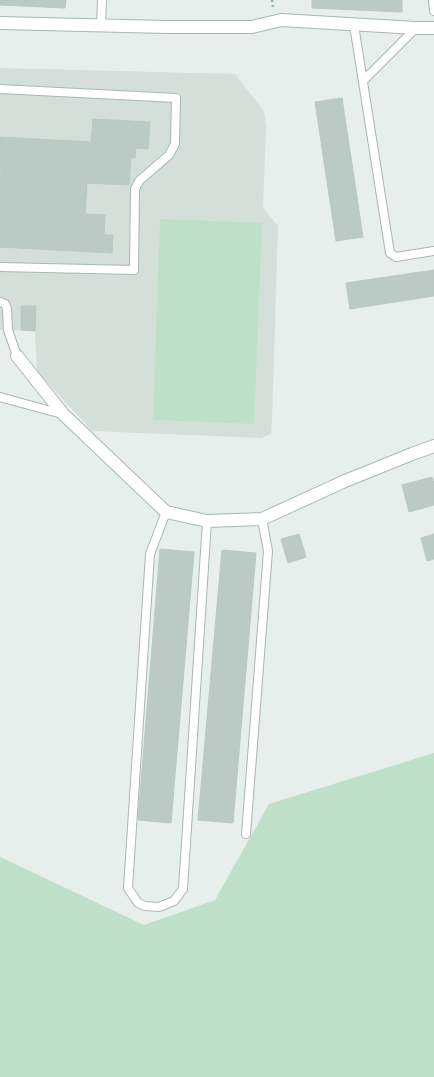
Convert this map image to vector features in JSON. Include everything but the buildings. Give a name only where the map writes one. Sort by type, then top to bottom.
[{"type":"street","points":[[0,23],[167,27],[252,27],[281,20],[434,28]]},
{"type":"street","points":[[17,356],[63,414],[166,512],[207,522],[262,518],[345,481],[434,446]]},
{"type":"lane","points":[[101,25],[102,0]]},
{"type":"lane","points":[[434,0],[434,11]]},
{"type":"lane","points":[[354,24],[390,253],[396,257],[434,251]]},
{"type":"lane","points":[[362,81],[416,28]]},
{"type":"lane","points":[[0,89],[176,98],[175,144],[169,155],[139,181],[135,189],[134,270],[0,267]]},
{"type":"lane","points":[[0,302],[5,304],[7,309],[8,330],[17,356]]},
{"type":"lane","points":[[0,396],[63,414]]},
{"type":"lane","points":[[166,512],[150,554],[128,888],[138,903],[145,906],[159,907],[174,900],[183,889],[207,522]]},
{"type":"lane","points":[[246,834],[268,551],[262,518]]},
{"type":"shaded area","points":[[0,68],[235,74],[264,111],[266,127],[263,208],[278,226],[271,434],[261,438],[92,431],[37,371],[35,331],[0,330]]},
{"type":"green space","points":[[160,219],[262,223],[254,424],[153,420]]},
{"type":"green space","points":[[434,753],[434,1077],[0,1077],[0,857],[144,925],[215,900],[269,804]]}]
